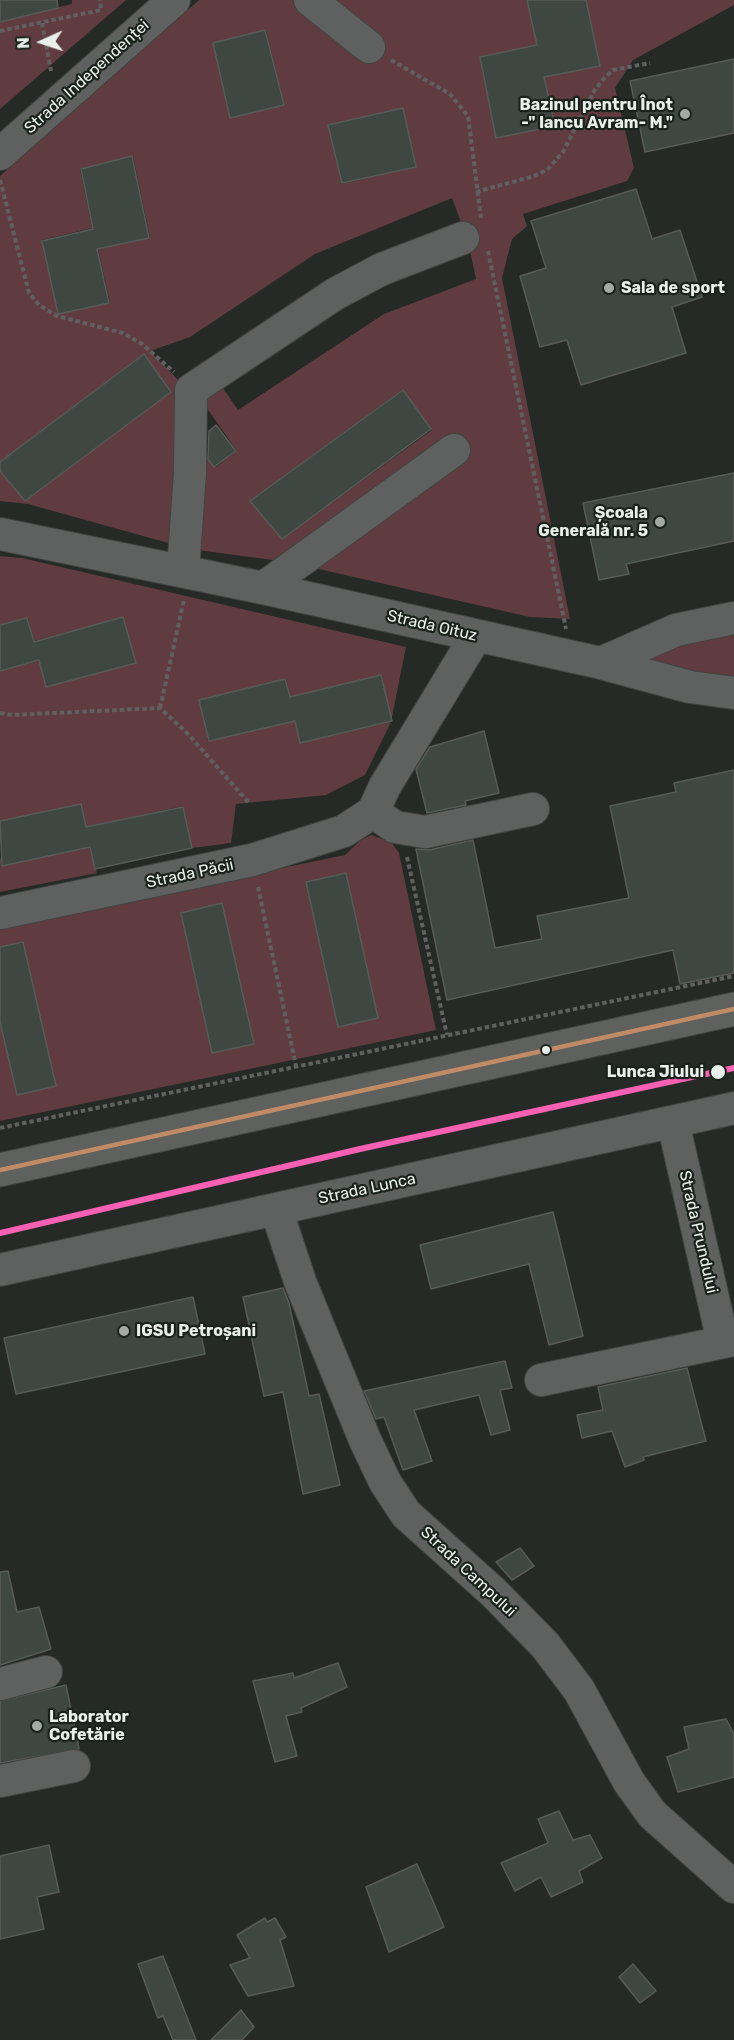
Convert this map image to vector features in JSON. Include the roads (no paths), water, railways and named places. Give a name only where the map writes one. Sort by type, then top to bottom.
[{"type":"main road","points":[[0,1170],[734,1009]]},
{"type":"street","name":"Strada Independenței","points":[[0,154],[174,0]]},
{"type":"street","points":[[310,0],[369,47]]},
{"type":"street","points":[[185,582],[191,390],[335,294],[382,269],[477,237]]},
{"type":"street","points":[[263,588],[454,450]]},
{"type":"street","name":"Strada Oituz","points":[[0,534],[185,582],[263,588],[601,663],[690,687],[734,693]]},
{"type":"street","points":[[601,663],[676,630],[734,618]]},
{"type":"street","points":[[476,636],[385,786],[373,812],[401,830],[425,832],[533,808]]},
{"type":"street","name":"Strada Păcii","points":[[0,913],[252,860],[344,831],[373,812]]},
{"type":"street","name":"Strada Lunca","points":[[0,1270],[734,1108]]},
{"type":"street","name":"Strada Prundului","points":[[541,1380],[728,1341],[673,1122]]},
{"type":"street","name":"Strada Campului","points":[[276,1209],[328,1354],[385,1482],[401,1506],[435,1542],[493,1592],[545,1645],[579,1690],[629,1782],[652,1814],[734,1887]]},
{"type":"street","points":[[0,1684],[46,1672]]},
{"type":"street","points":[[0,1781],[74,1766]]},
{"type":"place","name":"Bazinul pentru Înot -\" Iancu Avram- M.\"","points":[[685,114]]},
{"type":"place","name":"Sala de sport","points":[[609,288]]},
{"type":"place","name":"Școala Generală nr. 5","points":[[660,522]]},
{"type":"place","name":"Lunca Jiului","points":[[718,1072]]},
{"type":"place","name":"IGSU Petroșani","points":[[124,1331]]},
{"type":"place","name":"Laborator Cofetărie","points":[[37,1726]]}]
